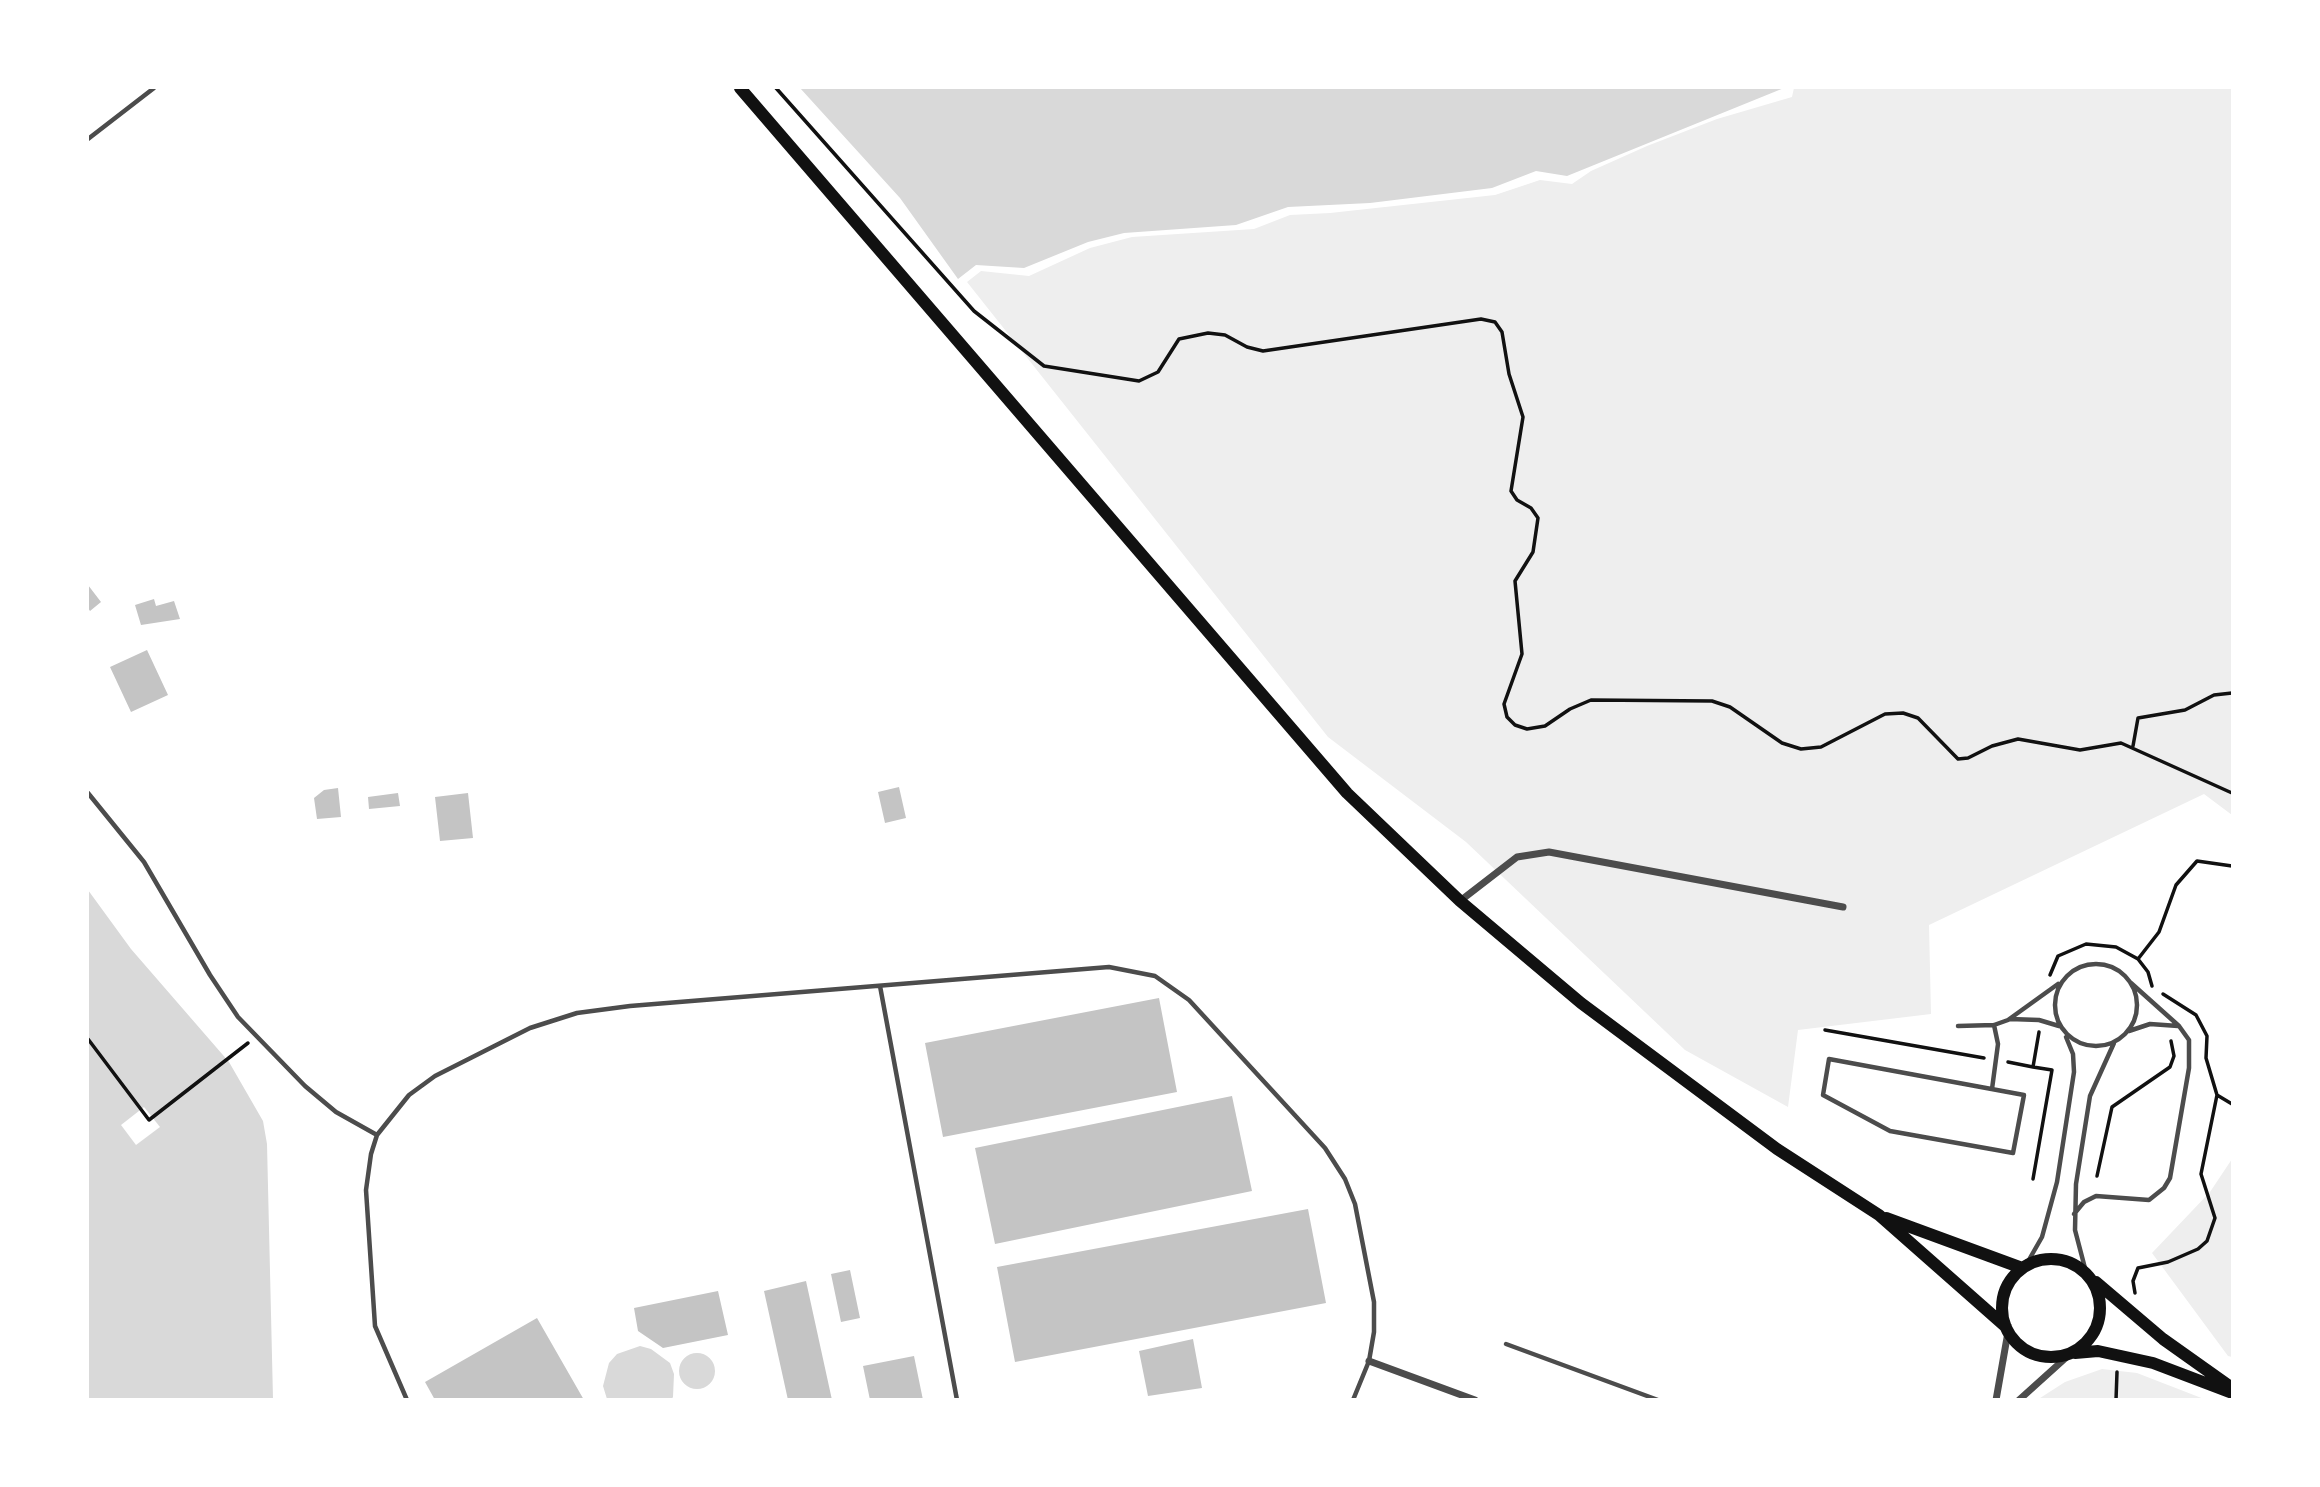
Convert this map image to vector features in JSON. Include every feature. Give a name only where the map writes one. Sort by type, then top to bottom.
[{"type":"main road","points":[[740,88],[1347,793],[1460,901],[1581,1003],[1683,1081],[1777,1149],[1879,1215],[2007,1329],[2016,1343],[2035,1354],[2056,1357],[2098,1351],[2153,1363],[2232,1394]]},
{"type":"main road","points":[[1879,1215],[2024,1266]]},
{"type":"main road","points":[[2007,1329],[2002,1301],[2005,1288],[2024,1266],[2051,1258],[2076,1265],[2163,1339],[2232,1388]]},
{"type":"main road","points":[[2071,1353],[2085,1345],[2100,1319],[2100,1297],[2088,1275]]},
{"type":"street","points":[[1460,901],[1517,857],[1549,852],[1843,907]]},
{"type":"street","points":[[1996,1399],[2003,1373],[2007,1329]]},
{"type":"street","points":[[2019,1399],[2071,1353]]},
{"type":"street","points":[[1369,1361],[1475,1399]]},
{"type":"lane","points":[[88,139],[154,88]]},
{"type":"lane","points":[[88,793],[144,862],[209,975],[238,1017],[304,1086],[336,1112],[377,1135]]},
{"type":"lane","points":[[1958,1026],[1994,1025],[2008,1020],[2078,967],[2093,964],[2115,968],[2179,1026],[2189,1040],[2189,1068],[2170,1178],[2157,1195],[2148,1200],[2140,1202],[2096,1196],[2084,1202],[2074,1214]]},
{"type":"lane","points":[[407,1399],[375,1326],[366,1190],[371,1154],[377,1135],[409,1095],[435,1076],[530,1027],[577,1013],[630,1006],[1109,967],[1144,973],[1172,985],[1189,1000],[1325,1148],[1345,1179],[1355,1204],[1374,1302],[1374,1332],[1369,1361],[1353,1399]]},
{"type":"lane","points":[[2024,1266],[2042,1237],[2057,1182],[2074,1072],[2073,1054],[2060,1027],[2054,1004],[2061,981]]},
{"type":"lane","points":[[2127,1032],[2137,1008],[2131,983]]},
{"type":"lane","points":[[880,986],[957,1399]]},
{"type":"lane","points":[[2008,1020],[2039,1020],[2060,1027]]},
{"type":"lane","points":[[2088,1275],[2074,1214],[2090,1096],[2114,1042],[2127,1032],[2150,1024],[2179,1026]]},
{"type":"lane","points":[[1992,1089],[1998,1044],[1994,1025]]},
{"type":"lane","points":[[2064,1032],[2088,1046],[2114,1042]]},
{"type":"lane","points":[[1829,1059],[1992,1089],[2024,1095],[2013,1153],[1890,1131],[1823,1096],[1829,1059]]},
{"type":"lane","points":[[1506,1344],[1658,1399]]},
{"type":"path","points":[[776,88],[974,312],[1044,366],[1139,382],[1158,372],[1180,339],[1208,333],[1225,335],[1247,347],[1263,351],[1481,318],[1495,322],[1502,331],[1509,374],[1523,417],[1511,491],[1517,500],[1531,508],[1538,518],[1533,552],[1515,581],[1522,654],[1504,704],[1507,717],[1515,725],[1527,729],[1545,726],[1570,709],[1591,700],[1712,701],[1730,707],[1782,743],[1801,749],[1821,747],[1885,714],[1903,713],[1918,718],[1958,759],[1968,758],[1992,746],[2018,740],[2080,750],[2121,743],[2133,746],[2232,793]]},
{"type":"path","points":[[2133,746],[2138,718],[2185,710],[2214,695],[2232,693]]},
{"type":"path","points":[[2148,944],[2159,932],[2176,885],[2197,861],[2232,866]]},
{"type":"path","points":[[2043,980],[2050,975],[2058,956],[2086,944],[2116,947],[2138,959]]},
{"type":"path","points":[[1825,1030],[1984,1058]]},
{"type":"path","points":[[2033,1067],[2039,1030]]},
{"type":"path","points":[[88,1039],[149,1119],[239,1050]]},
{"type":"path","points":[[2097,1176],[2112,1107],[2170,1067],[2174,1056],[2171,1041]]},
{"type":"path","points":[[2008,1062],[2052,1070],[2033,1179]]},
{"type":"path","points":[[2139,1297],[2134,1293],[2133,1281],[2138,1268],[2187,1255],[2207,1241],[2213,1229],[2215,1218],[2201,1174],[2217,1095],[2232,1104]]},
{"type":"path","points":[[2116,1399],[2115,1377],[2120,1363]]},
{"type":"shaded area","points":[[800,88],[1784,88],[1567,176],[1536,171],[1492,188],[1370,203],[1288,207],[1236,225],[1124,233],[1088,242],[1024,268],[976,265],[958,279],[900,198]]},
{"type":"shaded area","points":[[1794,88],[2232,88],[2232,815],[2204,794],[1929,925],[1931,1014],[1798,1030],[1788,1107],[1685,1050],[1466,842],[1328,737],[967,282],[981,271],[1029,276],[1090,248],[1132,237],[1254,229],[1290,215],[1495,195],[1540,180],[1572,184],[1591,171],[1647,146],[1717,119],[1792,97]]},
{"type":"shaded area","points":[[88,890],[131,949],[229,1062],[263,1121],[267,1144],[273,1399],[88,1399]]},
{"type":"shaded area","points":[[2232,1159],[2232,1357],[2228,1356],[2152,1253],[2210,1192]]},
{"type":"shaded area","points":[[640,1346],[651,1349],[670,1363],[674,1374],[673,1397],[671,1400],[607,1399],[603,1386],[609,1363],[617,1354]]},
{"type":"shaded area","points":[[697,1353],[710,1358],[715,1371],[710,1384],[697,1389],[684,1384],[679,1371],[684,1358]]},
{"type":"shaded area","points":[[2102,1369],[2137,1373],[2204,1399],[2037,1400],[2065,1382]]},
{"type":"pier","points":[[144,1107],[160,1127],[136,1145],[121,1125]]},
{"type":"building","points":[[88,585],[101,602],[90,611],[88,608]]},
{"type":"building","points":[[154,599],[156,606],[174,601],[180,619],[141,625],[135,605]]},
{"type":"building","points":[[147,650],[168,695],[131,712],[110,667]]},
{"type":"building","points":[[899,787],[906,818],[885,823],[878,792]]},
{"type":"building","points":[[338,788],[341,817],[317,819],[314,798],[324,790]]},
{"type":"building","points":[[398,793],[400,806],[369,809],[368,797]]},
{"type":"building","points":[[468,793],[473,838],[440,841],[435,797]]},
{"type":"building","points":[[1159,998],[1177,1092],[943,1137],[925,1043]]},
{"type":"building","points":[[1232,1096],[1252,1191],[995,1244],[975,1148]]},
{"type":"building","points":[[1308,1209],[1326,1303],[1015,1362],[997,1267]]},
{"type":"building","points":[[850,1270],[860,1318],[841,1322],[831,1274]]},
{"type":"building","points":[[806,1281],[832,1400],[788,1400],[764,1291]]},
{"type":"building","points":[[718,1291],[728,1335],[663,1348],[638,1331],[634,1308]]},
{"type":"building","points":[[537,1318],[584,1400],[435,1400],[425,1382]]},
{"type":"building","points":[[1193,1339],[1202,1388],[1148,1396],[1139,1351]]},
{"type":"building","points":[[914,1356],[923,1400],[870,1400],[863,1366]]}]
